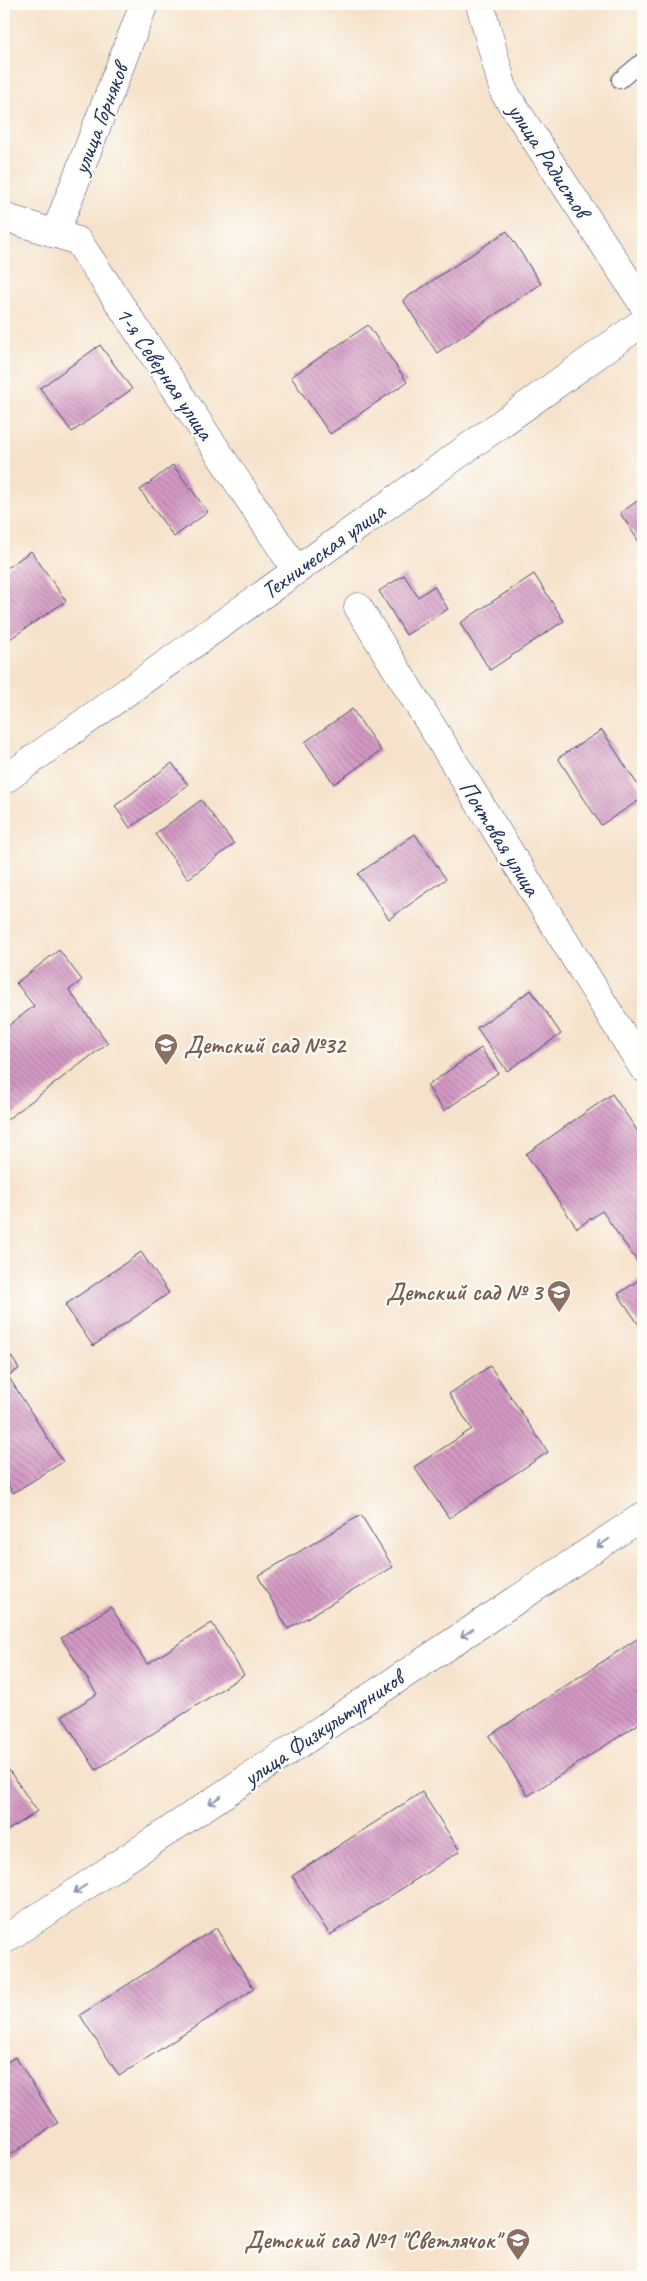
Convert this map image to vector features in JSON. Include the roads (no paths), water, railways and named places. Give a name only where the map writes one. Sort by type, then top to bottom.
[{"type":"street","name":"улица Горняков","points":[[55,234],[144,4]]},
{"type":"street","name":"улица Радистов","points":[[480,4],[504,92],[643,304]]},
{"type":"street","name":"1-я Северная улица","points":[[4,217],[78,241],[296,570]]},
{"type":"street","name":"Техническая улица","points":[[4,780],[643,322]]},
{"type":"street","name":"Почтовая улица","points":[[358,607],[643,1068]]},
{"type":"street","name":"улица Физкультурников","points":[[4,1940],[643,1516]]},
{"type":"lane","points":[[620,80],[643,61]]},
{"type":"place","name":"Детский сад №32","points":[[166,1066]]},
{"type":"place","name":"Детский сад № 3","points":[[559,1313]]},
{"type":"place","name":"Детский сад №1 \"Светлячок\"","points":[[518,2261]]}]
